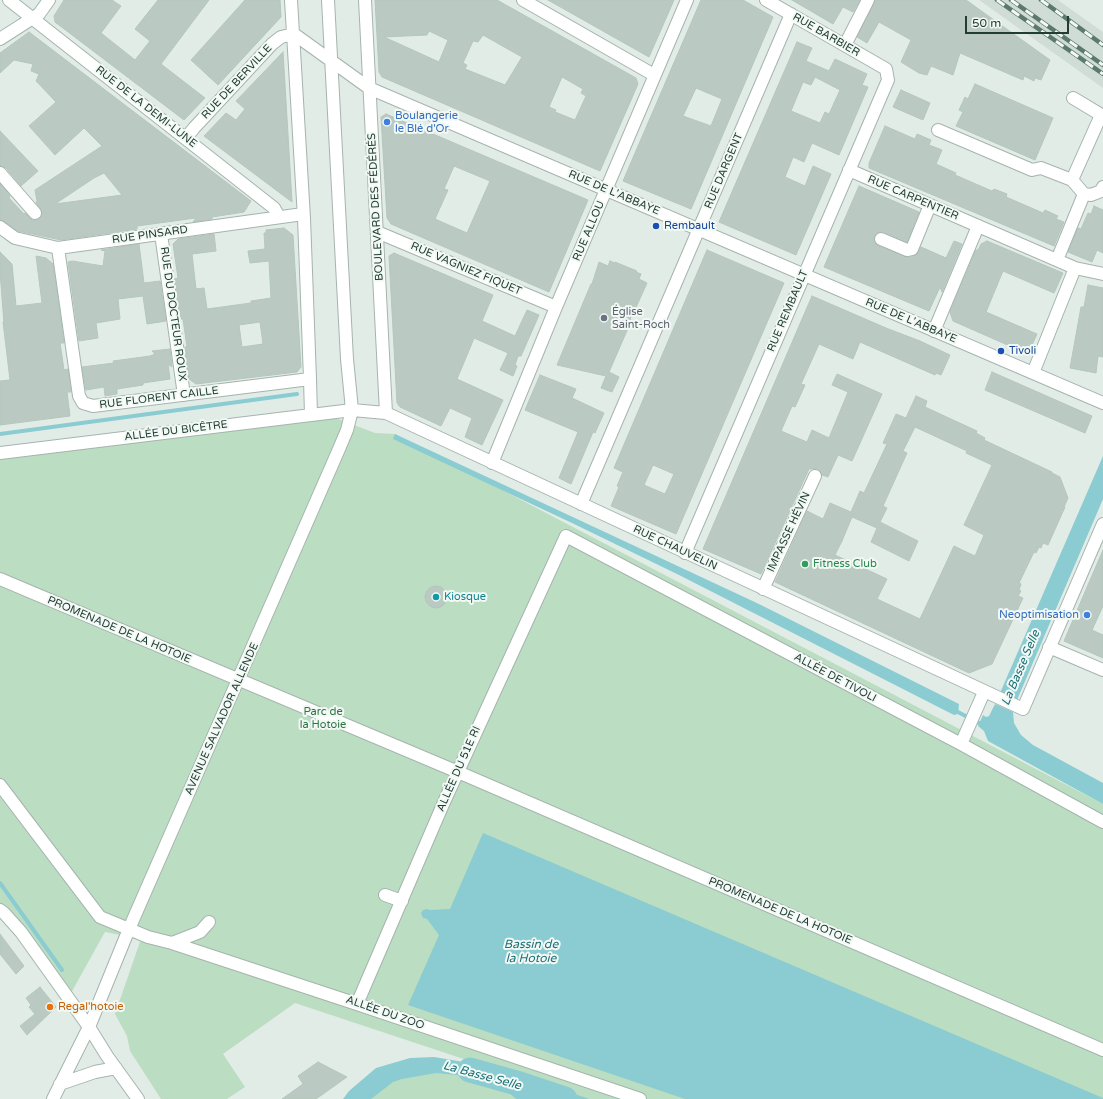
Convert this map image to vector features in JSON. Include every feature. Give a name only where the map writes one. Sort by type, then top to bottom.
[{"type":"street","name":"RUE DE LA DEMI-LUNE","points":[[9,0],[274,208],[279,218]]},
{"type":"street","points":[[0,39],[39,14],[49,0]]},
{"type":"street","points":[[291,0],[303,214],[311,415]]},
{"type":"street","points":[[328,0],[348,367],[352,410]]},
{"type":"street","name":"BOULEVARD DES FÉDÉRÉS","points":[[365,0],[386,413]]},
{"type":"street","points":[[523,0],[654,75]]},
{"type":"street","name":"RUE ALLOU","points":[[492,463],[556,307],[687,0]]},
{"type":"street","name":"RUE BARBIER","points":[[766,0],[886,69]]},
{"type":"street","points":[[844,46],[868,0]]},
{"type":"street","name":"RUE DARGENT","points":[[581,504],[791,14]]},
{"type":"street","name":"RUE DE L'ABBAYE","points":[[294,34],[369,88],[1103,403]]},
{"type":"street","name":"RUE DE BERVILLE","points":[[186,138],[272,44],[281,37],[294,34]]},
{"type":"street","name":"RUE REMBAULT","points":[[685,553],[888,80],[886,69]]},
{"type":"street","points":[[1072,180],[1102,116],[1073,98]]},
{"type":"street","points":[[938,130],[1032,170],[1041,168],[1072,180],[1084,194],[1092,195],[1101,191],[1103,187]]},
{"type":"street","name":"RUE CARPENTIER","points":[[849,170],[1076,268],[1103,274]]},
{"type":"street","points":[[0,173],[34,213]]},
{"type":"street","points":[[1057,260],[1084,194]]},
{"type":"street","points":[[881,239],[907,250],[912,249],[930,205]]},
{"type":"street","name":"RUE PINSARD","points":[[0,227],[15,238],[58,248],[303,214]]},
{"type":"street","points":[[934,330],[978,226]]},
{"type":"street","name":"RUE VAGNIEZ FIQUET","points":[[377,232],[556,307]]},
{"type":"street","name":"RUE DU DOCTEUR ROUX","points":[[161,234],[184,395]]},
{"type":"street","name":"RUE FLORENT CAILLE","points":[[58,248],[78,396],[83,403],[93,406],[310,379]]},
{"type":"street","points":[[1033,373],[1076,268]]},
{"type":"street","name":"RUE CHAUVELIN","points":[[352,410],[386,413],[990,695],[1023,709],[1049,647]]},
{"type":"street","name":"ALLÉE DU BICÊTRE","points":[[0,453],[352,410]]},
{"type":"street","name":"AVENUE SALVADOR ALLENDE","points":[[53,1099],[89,1027],[129,929],[339,449],[347,430],[352,410]]},
{"type":"street","name":"IMPASSE HÉVIN","points":[[763,589],[815,476]]},
{"type":"street","points":[[1103,524],[1049,647],[1103,670]]},
{"type":"street","name":"ALLÉE DE TIVOLI","points":[[566,536],[961,744],[1103,822]]},
{"type":"street","name":"ALLÉE DU 51E RI","points":[[357,1004],[458,772],[566,536]]},
{"type":"street","name":"PROMENADE DE LA HOTOIE","points":[[0,579],[458,772],[1103,1050]]},
{"type":"street","points":[[961,744],[969,727],[990,695]]},
{"type":"street","name":"ALLÉE DU ZOO","points":[[0,785],[100,917],[148,937],[172,943],[640,1099]]},
{"type":"street","points":[[385,894],[402,901]]},
{"type":"street","points":[[0,910],[21,932],[138,1099]]},
{"type":"street","points":[[172,943],[200,932],[209,922]]},
{"type":"street","points":[[60,1084],[95,1072],[116,1068]]},
{"type":"shaded area","points":[[979,0],[1058,0],[1103,32],[1103,88]]},
{"type":"green space","name":"Parc de la Hotoie","points":[[333,417],[375,433],[395,434],[1103,804],[1103,1099],[584,1099],[295,1003],[223,1054],[245,1087],[227,1099],[161,1099],[130,1051],[127,1036],[115,1014],[141,939],[105,932],[71,993],[0,903],[0,457]]},
{"type":"green space","points":[[436,1070],[452,1073],[529,1099],[363,1099],[401,1076]]},
{"type":"water","points":[[395,434],[759,604],[959,704],[958,714],[954,715],[679,575],[393,439]]},
{"type":"water","points":[[1103,456],[1103,499],[1017,700],[1000,693]]},
{"type":"water","points":[[995,704],[1013,712],[1014,723],[1021,735],[1033,745],[1103,783],[1103,804],[988,741],[984,731],[978,726],[983,715],[986,717],[989,716]]},
{"type":"water","name":"Bassin de la Hotoie","points":[[483,833],[1103,1099],[685,1099],[408,1005],[439,935],[427,919],[423,918],[421,913],[423,910],[427,909],[450,909]]},
{"type":"water","points":[[434,1057],[505,1071],[501,1088],[499,1090],[457,1075],[436,1073],[393,1082],[371,1099],[343,1099],[349,1091],[376,1068],[410,1058]]},
{"type":"water","points":[[512,1074],[589,1099],[516,1099],[506,1090]]},
{"type":"building","points":[[64,0],[112,0],[121,6],[101,33],[135,60],[150,41],[135,29],[158,0],[209,0],[161,64],[205,98],[184,120],[55,22],[54,16]]},
{"type":"building","points":[[245,0],[280,0],[281,17],[218,85],[191,60]]},
{"type":"building","points":[[375,0],[497,0],[636,78],[638,84],[600,171],[382,77],[379,72]],"holes":[[[429,31],[448,40],[439,62],[384,37],[427,35]],[[483,35],[522,57],[505,85],[465,69],[467,65],[463,63],[473,41],[478,42]],[[562,77],[583,89],[581,93],[586,96],[575,120],[555,112],[556,110],[549,107]]]},
{"type":"building","points":[[548,0],[674,0],[649,57]]},
{"type":"building","points":[[701,0],[743,0],[773,17],[691,209],[623,181]],"holes":[[[696,88],[722,99],[711,126],[683,116]]]},
{"type":"building","points":[[792,0],[860,0],[853,12],[843,7],[833,24]]},
{"type":"building","points":[[875,0],[966,0],[1050,60],[1041,80],[1035,78],[1034,81],[1024,76],[1023,80],[960,53],[953,75],[931,66],[927,75],[919,73],[901,62],[911,40],[879,22],[867,43],[857,37]]},
{"type":"building","points":[[29,32],[251,201],[244,212],[212,217],[212,219],[193,222],[196,218],[137,226],[137,229],[61,240],[18,231],[4,221],[0,220],[0,184],[10,196],[9,198],[24,214],[25,213],[32,220],[37,220],[42,216],[42,212],[36,203],[35,190],[102,146],[84,128],[55,155],[29,126],[56,102],[36,81],[39,74],[31,71],[33,64],[14,60],[0,73],[0,53]],"holes":[[[104,173],[122,195],[55,204]]]},
{"type":"building","points":[[797,42],[812,48],[806,61],[829,71],[835,59],[867,74],[862,85],[868,87],[839,155],[812,143],[804,162],[793,157],[785,177],[805,186],[813,166],[831,174],[796,255],[719,222]],"holes":[[[815,77],[840,90],[829,114],[825,112],[820,123],[791,111],[803,82],[811,85]]]},
{"type":"building","points":[[283,52],[292,202],[204,136],[226,113],[236,120],[245,109],[236,101]]},
{"type":"building","points":[[975,84],[1053,118],[1035,160],[956,126],[963,112],[959,110],[965,97],[968,99]]},
{"type":"building","points":[[901,90],[930,103],[923,120],[893,107]]},
{"type":"building","points":[[386,114],[588,200],[549,292],[391,224],[387,218],[381,117]],"holes":[[[454,166],[490,181],[467,233],[435,219],[448,190],[444,189]]]},
{"type":"building","points":[[885,126],[915,139],[917,134],[931,140],[929,145],[942,150],[936,164],[956,173],[955,175],[992,191],[994,189],[1007,194],[1006,197],[1043,213],[1045,210],[1058,216],[1056,219],[1064,222],[1054,246],[869,168],[869,163]]},
{"type":"building","points":[[0,131],[38,171],[21,186],[6,168],[0,166]]},
{"type":"building","points":[[859,186],[919,212],[907,242],[884,232],[880,232],[876,233],[874,240],[878,246],[908,257],[916,255],[921,247],[946,258],[954,241],[962,244],[942,292],[940,287],[929,311],[824,267]]},
{"type":"building","points":[[1094,206],[1103,210],[1103,253],[1097,250],[1092,262],[1068,252],[1078,228],[1081,229],[1088,213],[1091,214]]},
{"type":"building","points":[[284,228],[293,235],[301,367],[297,372],[196,384],[189,379],[185,347],[187,347],[175,279],[178,278],[173,244],[178,239],[214,234],[216,251],[192,254],[196,289],[204,288],[207,309],[251,303],[251,301],[271,298],[269,261],[250,263],[248,251],[265,249],[264,233],[266,233],[266,230]],"holes":[[[260,322],[263,344],[242,347],[239,325]]]},
{"type":"building","points":[[987,241],[1063,273],[1054,293],[1003,271],[986,312],[1037,334],[1028,354],[953,321],[950,312],[976,250],[978,250],[981,244]]},
{"type":"building","points":[[139,244],[144,283],[160,281],[166,321],[147,324],[143,296],[118,299],[120,319],[96,323],[98,338],[79,341],[68,262],[72,261],[103,266],[105,251],[101,250]]},
{"type":"building","points":[[707,250],[784,283],[676,534],[611,506],[619,487],[617,486],[623,472],[614,468]],"holes":[[[653,465],[674,474],[665,494],[644,485]]]},
{"type":"building","points":[[0,252],[12,264],[16,306],[42,303],[36,256],[46,258],[53,264],[64,343],[60,343],[64,370],[68,369],[71,392],[67,392],[70,416],[0,425],[0,381],[10,380],[3,322],[4,324]]},
{"type":"building","points":[[394,253],[493,295],[482,321],[515,336],[527,310],[539,315],[521,356],[518,356],[515,365],[517,366],[513,376],[500,370],[508,353],[474,338],[457,379],[503,400],[482,445],[465,437],[472,418],[450,408],[441,426],[400,407],[397,403],[389,256]]},
{"type":"building","name":"Église Saint-Roch","points":[[610,261],[637,271],[636,272],[641,274],[639,279],[647,283],[631,316],[629,326],[609,372],[619,377],[612,392],[601,388],[606,376],[557,365],[592,284],[599,262],[608,266]]},
{"type":"building","points":[[1088,285],[1103,288],[1103,357],[1098,356],[1096,373],[1070,368],[1081,307],[1084,307]]},
{"type":"building","points":[[812,296],[950,355],[941,375],[936,373],[935,375],[860,342],[853,359],[819,344],[801,384],[805,385],[795,407],[792,406],[781,431],[807,442],[812,430],[829,438],[848,392],[832,385],[837,374],[882,394],[852,461],[838,455],[828,477],[822,475],[818,469],[809,469],[761,574],[703,549]]},
{"type":"building","points":[[170,349],[172,367],[168,364],[170,379],[117,389],[117,394],[105,396],[104,387],[86,390],[82,367],[150,356],[155,354],[152,351]]},
{"type":"building","points":[[992,372],[1092,416],[1085,433],[985,390]]},
{"type":"building","points":[[540,375],[576,389],[572,398],[604,413],[595,433],[593,432],[571,484],[559,478],[578,432],[525,410]]},
{"type":"building","points":[[916,396],[927,401],[925,407],[977,431],[976,433],[985,438],[984,440],[1060,477],[1068,498],[1048,545],[1043,543],[1041,548],[1039,547],[1036,553],[1034,552],[1019,583],[1021,584],[1019,590],[1021,591],[1018,596],[1023,598],[992,664],[969,673],[775,582],[807,511],[823,519],[830,503],[851,512],[860,491],[864,493],[887,444],[883,443],[896,414],[906,418]],"holes":[[[915,427],[967,451],[966,453],[992,465],[964,525],[984,535],[975,556],[954,546],[920,619],[877,599],[887,579],[835,555],[852,517],[877,528],[871,542],[909,561],[918,541],[880,522],[887,508],[883,506],[907,453],[903,451]]]},
{"type":"building","points":[[1103,550],[1103,606],[1092,630],[1103,635],[1103,658],[1064,641]]},
{"type":"building","name":"Kiosque","points":[[436,586],[444,589],[447,597],[444,605],[436,608],[428,605],[425,597],[428,589]]},
{"type":"building","points":[[0,934],[24,966],[16,974],[0,954]]},
{"type":"building","points":[[40,987],[56,1007],[27,1035],[20,1026],[35,1014],[29,1007],[31,1005],[26,998]]},
{"type":"building","points":[[318,1062],[347,1077],[316,1099],[282,1099],[303,1084],[298,1076]]},
{"type":"waterway","points":[[0,434],[297,394]]},
{"type":"waterway","points":[[954,710],[983,725]]},
{"type":"waterway","points":[[0,883],[62,970]]},
{"type":"waterway","name":"La Basse Selle","points":[[470,1070],[520,1084],[565,1099]]},
{"type":"railway","points":[[997,0],[1103,74]]},
{"type":"railway","points":[[1011,0],[1103,65]]},
{"type":"railway","points":[[1041,0],[1103,45]]},
{"type":"place","name":"Boulangerie le Blé d'Or","points":[[387,122]]},
{"type":"place","name":"Rembault","points":[[656,226]]},
{"type":"place","name":"Église Saint-Roch","points":[[604,318]]},
{"type":"place","name":"Tivoli","points":[[1001,351]]},
{"type":"place","name":"Fitness Club","points":[[805,564]]},
{"type":"place","name":"Kiosque","points":[[436,597]]},
{"type":"place","name":"Neoptimisation","points":[[1087,615]]},
{"type":"place","name":"Regal'hotoie","points":[[50,1007]]}]
